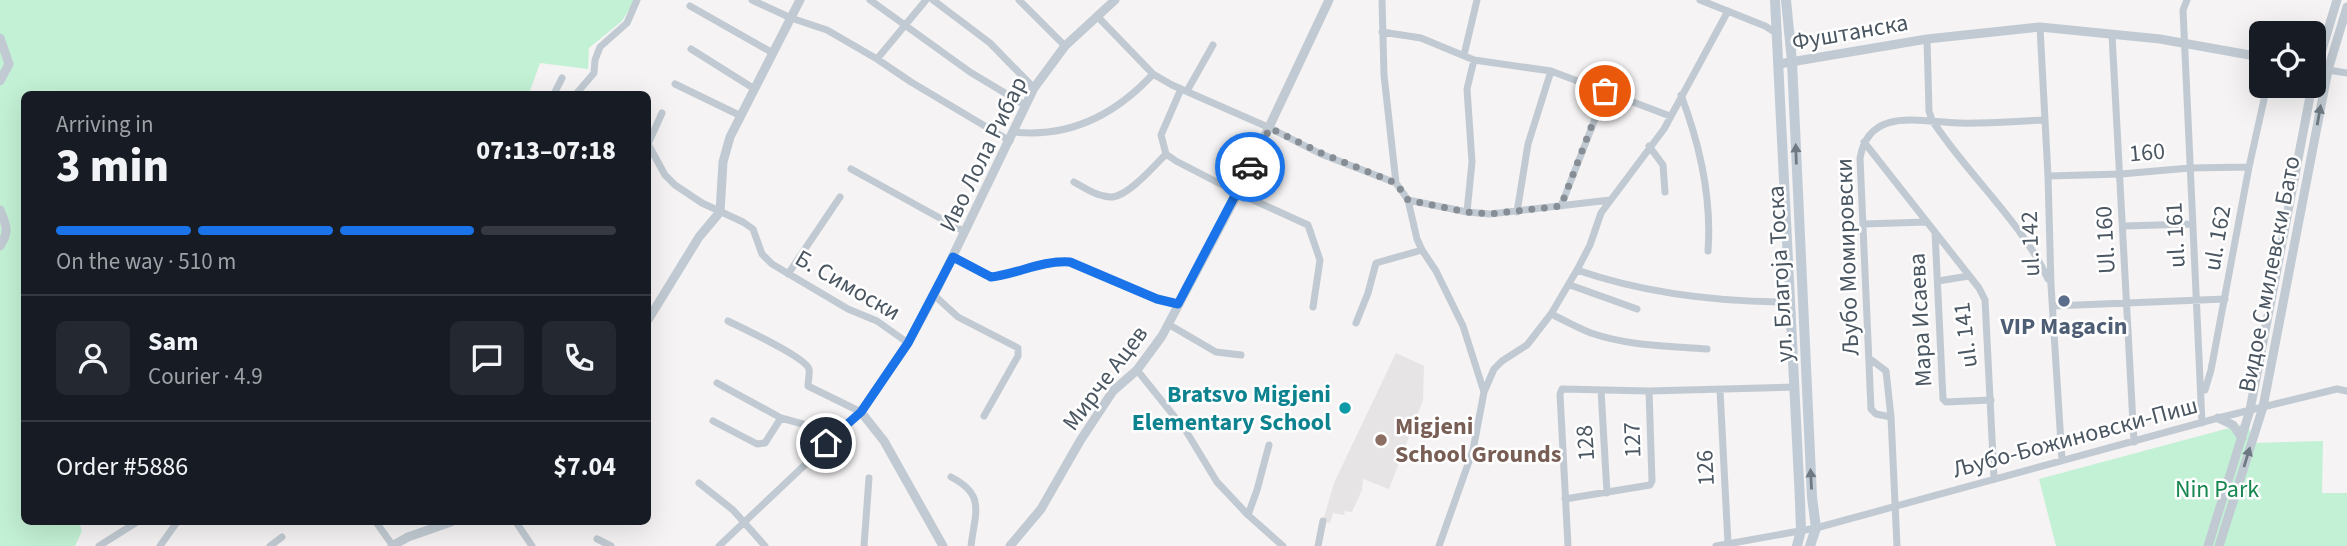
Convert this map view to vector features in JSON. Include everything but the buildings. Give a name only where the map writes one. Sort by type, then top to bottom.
[{"type":"main road","points":[[1775,0],[1801,530],[1797,546]]},
{"type":"main road","name":"ул. Благоја Тоска","points":[[1786,0],[1792,62],[1801,299],[1816,528],[1810,546]]},
{"type":"street","points":[[579,91],[594,73],[597,51],[627,23],[637,0]]},
{"type":"street","points":[[752,0],[791,18],[827,30],[911,82],[1012,136],[1058,130],[1103,116],[1140,88],[1153,74]]},
{"type":"street","points":[[651,315],[699,237],[720,212],[723,162],[730,137],[800,0]]},
{"type":"street","points":[[870,0],[970,72],[1025,105]]},
{"type":"street","points":[[877,59],[926,0]]},
{"type":"street","points":[[933,0],[990,43],[1034,88]]},
{"type":"street","points":[[1019,0],[1065,46]]},
{"type":"street","name":"Иво Лола Рибар","points":[[861,412],[908,343],[934,295],[1034,88],[1065,46],[1115,0]]},
{"type":"street","name":"Мирче Ацев","points":[[1010,546],[1041,509],[1080,441],[1113,391],[1150,355],[1238,193],[1329,0]]},
{"type":"street","points":[[1382,0],[1388,125],[1396,183],[1408,200],[1422,250],[1436,271],[1463,326],[1484,392]]},
{"type":"street","points":[[1464,55],[1477,0]]},
{"type":"street","points":[[1700,0],[1765,26],[1777,34]]},
{"type":"street","name":"ul. 161","points":[[2187,0],[2183,10],[2202,423]]},
{"type":"street","points":[[2326,33],[2337,0]]},
{"type":"street","points":[[690,6],[774,53]]},
{"type":"street","name":"Видое Смилевски Бато","points":[[2219,546],[2263,407],[2328,70],[2347,7]]},
{"type":"street","points":[[1439,546],[1473,450],[1484,392],[1494,369],[1502,360],[1527,345],[1570,285],[1590,245],[1601,213],[1664,129],[1728,11]]},
{"type":"street","points":[[1097,16],[1153,74],[1321,153],[1396,183]]},
{"type":"street","name":"Фуштанска","points":[[1780,64],[1927,39],[2040,27],[2185,44],[2249,55]]},
{"type":"street","name":"ul. 142","points":[[2040,27],[2051,285],[2062,460]]},
{"type":"street","points":[[1382,32],[1421,38],[1474,60],[1551,71],[1670,116]]},
{"type":"street","name":"Ul. 160","points":[[2112,35],[2134,442]]},
{"type":"street","points":[[0,38],[9,64],[0,81]]},
{"type":"street","points":[[1927,39],[1929,111],[1932,120],[2023,237],[2051,285]]},
{"type":"street","points":[[1213,45],[1184,90],[1161,135],[1166,154],[1238,193],[1308,225],[1320,260],[1313,307]]},
{"type":"street","points":[[691,49],[753,88]]},
{"type":"street","points":[[1467,212],[1472,162],[1467,89],[1474,60]]},
{"type":"street","points":[[2328,70],[2347,73]]},
{"type":"street","points":[[1517,212],[1528,144],[1551,71]]},
{"type":"street","points":[[556,91],[562,78]]},
{"type":"street","points":[[675,84],[739,115]]},
{"type":"street","points":[[1561,206],[1605,91]]},
{"type":"street","points":[[1681,95],[1688,113],[1708,197],[1708,251]]},
{"type":"street","name":"ul. 162","points":[[2202,396],[2211,370],[2264,98]]},
{"type":"street","name":"Видое Смилевски Бато","points":[[2208,546],[2250,410],[2310,98]]},
{"type":"street","name":"Б. Симоски","points":[[651,138],[662,114]]},
{"type":"street","name":"Љубо Момировски","points":[[1891,417],[1876,414],[1871,409],[1860,158],[1864,142],[1873,130],[1908,119],[1958,123],[2045,120]]},
{"type":"street","name":"ul. 141","points":[[1864,142],[1985,300],[1994,478]]},
{"type":"street","points":[[1649,146],[1663,165],[1665,192]]},
{"type":"street","name":"Б. Симоски","points":[[651,149],[665,175],[675,185],[753,229],[762,254],[772,264],[848,309],[877,321],[908,343]]},
{"type":"street","points":[[1074,183],[1094,193],[1112,197],[1119,195],[1141,179],[1166,154]]},
{"type":"street","name":"160","points":[[2048,176],[2249,167]]},
{"type":"street","points":[[851,169],[965,232]]},
{"type":"street","points":[[788,274],[840,197]]},
{"type":"street","points":[[1408,200],[1490,214],[1610,200]]},
{"type":"street","points":[[0,210],[8,227],[7,235],[0,246]]},
{"type":"street","points":[[1863,224],[1927,222]]},
{"type":"street","points":[[2124,226],[2193,224]]},
{"type":"street","name":"Мара Исаева","points":[[1935,232],[1944,401],[1991,400]]},
{"type":"street","points":[[1356,323],[1377,264],[1422,250]]},
{"type":"street","points":[[953,257],[991,277],[1057,261],[1070,262],[1157,299],[1178,304]]},
{"type":"street","points":[[1577,270],[1638,288],[1716,299],[1791,302]]},
{"type":"street","points":[[1938,281],[1969,276]]},
{"type":"street","points":[[1570,285],[1637,309]]},
{"type":"street","points":[[934,295],[958,317],[1018,348],[1018,356],[984,416]]},
{"type":"street","points":[[2053,306],[2225,299]]},
{"type":"street","points":[[1551,314],[1591,333],[1618,340],[1707,349]]},
{"type":"street","points":[[728,321],[790,353],[807,365],[810,371],[808,386],[861,412],[884,441],[943,546]]},
{"type":"street","points":[[1168,324],[1216,352],[1241,355]]},
{"type":"street","points":[[1869,358],[1887,373],[1897,546]]},
{"type":"street","points":[[1137,370],[1186,431],[1217,482],[1248,515],[1283,546]]},
{"type":"street","points":[[718,383],[780,418],[803,424],[826,443]]},
{"type":"street","points":[[1567,546],[1560,391],[1569,388],[1649,391],[1795,387]]},
{"type":"street","name":"Љубо-Божиновски-Пиш","points":[[1716,546],[1741,544],[1816,528],[2218,418],[2337,389],[2347,391]]},
{"type":"street","name":"128","points":[[1601,390],[1607,494]]},
{"type":"street","name":"126","points":[[1720,390],[1728,544]]},
{"type":"street","name":"127","points":[[1566,499],[1650,485],[1649,391]]},
{"type":"street","points":[[719,546],[861,412]]},
{"type":"street","points":[[713,421],[757,444],[765,443],[780,418]]},
{"type":"street","points":[[2218,418],[2232,425],[2242,438]]},
{"type":"street","points":[[1248,515],[1269,444]]},
{"type":"street","points":[[951,477],[970,490],[976,500],[971,546]]},
{"type":"street","points":[[864,546],[869,478]]},
{"type":"street","points":[[699,483],[746,523],[765,546]]},
{"type":"street","points":[[1318,546],[1322,521]]},
{"type":"street","points":[[99,546],[132,525]]},
{"type":"street","points":[[160,546],[175,525]]},
{"type":"street","points":[[378,525],[392,546],[408,537],[442,525]]},
{"type":"street","points":[[518,525],[532,546]]},
{"type":"street","points":[[270,546],[282,537]]},
{"type":"street","points":[[597,539],[611,546]]},
{"type":"shaded area","name":"Migjeni School Grounds","points":[[1396,353],[1424,366],[1423,400],[1389,489],[1363,479],[1362,490],[1352,512],[1345,511],[1344,515],[1333,513],[1330,523],[1323,521],[1334,483]]},
{"type":"green space","points":[[0,0],[635,0],[622,21],[589,48],[588,69],[540,63],[530,91],[21,91],[21,525],[80,525],[82,531],[75,546],[0,546]]},
{"type":"green space","name":"Nin Park","points":[[2248,423],[2253,443],[2323,441],[2322,493],[2347,493],[2347,546],[2056,546],[2039,479]]},
{"type":"way so far","points":[[1250,167],[1270,128],[1300,144],[1396,183],[1408,200],[1490,214],[1561,206],[1605,91]]},
{"type":"place","name":"VIP Magacin","points":[[2064,301]]},
{"type":"place","name":"Bratsvo Migjeni Elementary School","points":[[1345,408]]},
{"type":"place","name":"Migjeni School Grounds","points":[[1381,440]]},
{"type":"route","points":[[826,443],[861,412],[908,343],[953,257],[991,277],[1057,261],[1070,262],[1157,299],[1178,304],[1250,167]]}]
